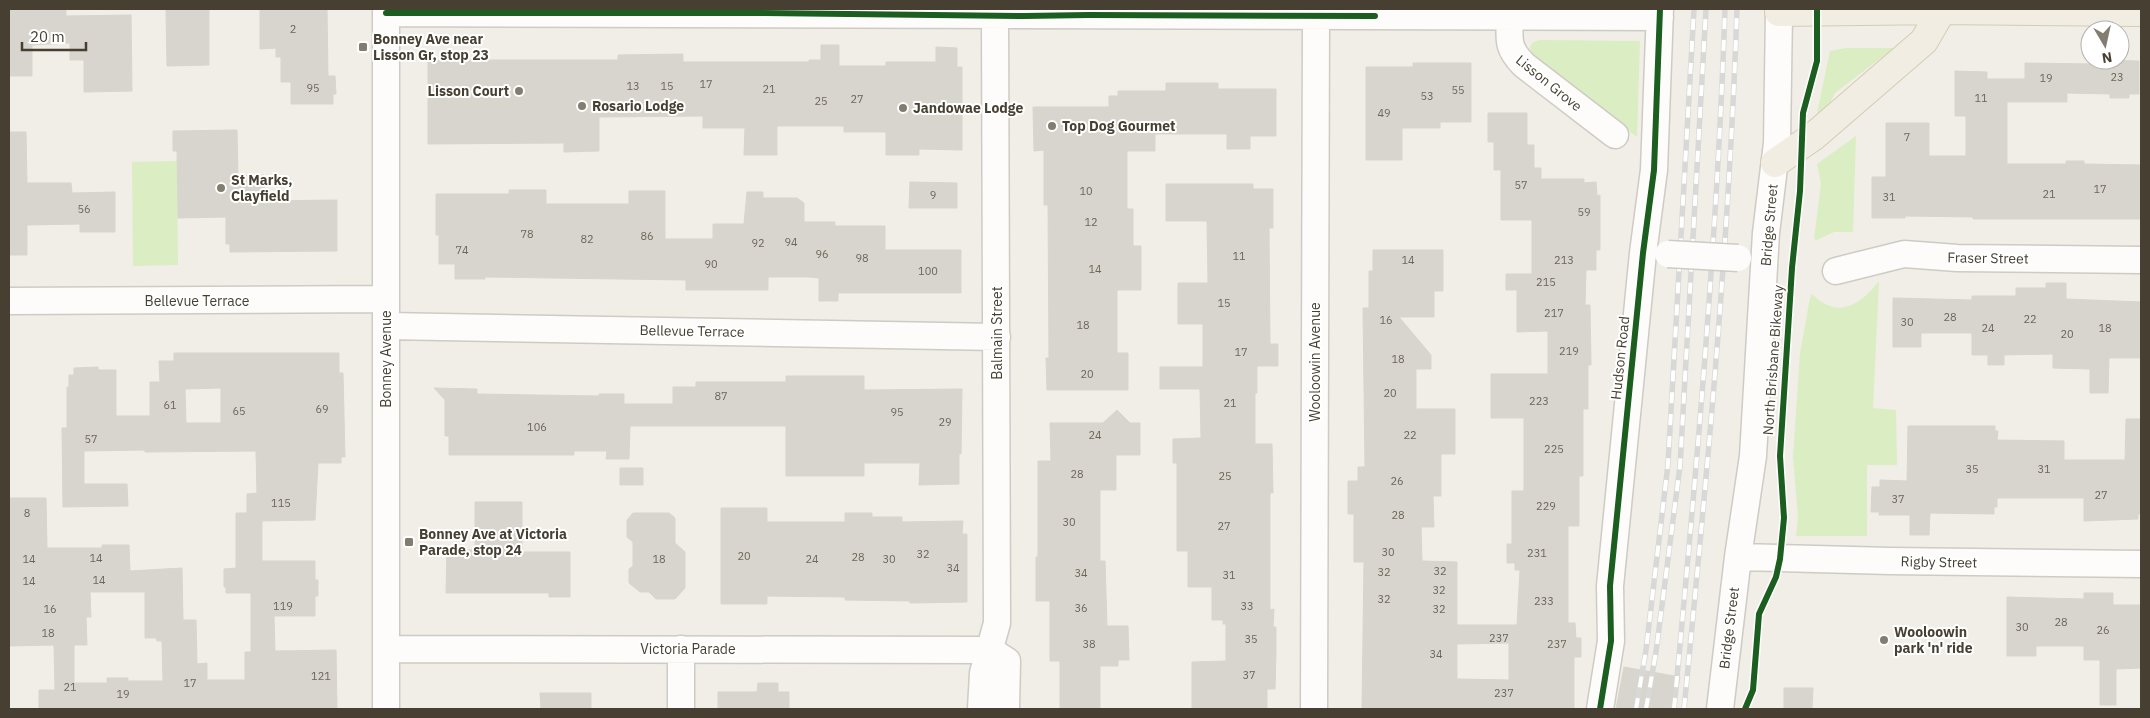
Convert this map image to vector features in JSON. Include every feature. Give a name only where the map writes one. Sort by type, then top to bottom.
[{"type":"main road","points":[[1775,163],[1814,136],[1924,41],[1942,10]]},
{"type":"main road","points":[[1779,11],[2013,10],[2141,12]]},
{"type":"street","points":[[386,11],[763,11],[995,16],[1077,12],[1510,17],[1660,13]]},
{"type":"street","name":"Bonney Avenue","points":[[386,11],[386,709]]},
{"type":"street","name":"Bridge Street","points":[[1720,709],[1738,557],[1753,456],[1769,202],[1775,163],[1779,11]]},
{"type":"street","name":"Hudson Road","points":[[1600,709],[1611,641],[1610,586],[1656,254],[1654,170],[1660,13]]},
{"type":"street","name":"Wooloowin Avenue","points":[[1314,709],[1316,15]]},
{"type":"street","name":"Balmain Street","points":[[981,709],[983,673],[997,623],[995,16]]},
{"type":"street","name":"Lisson Grove","points":[[1510,17],[1509,38],[1513,54],[1524,65],[1615,135]]},
{"type":"street","points":[[1656,254],[1765,259]]},
{"type":"street","name":"Fraser Street","points":[[1836,271],[1904,254],[1957,258],[2141,260]]},
{"type":"street","name":"Bellevue Terrace","points":[[9,301],[386,299]]},
{"type":"street","name":"Bellevue Terrace","points":[[387,326],[997,337]]},
{"type":"street","name":"Rigby Street","points":[[1738,557],[1890,562],[2141,564]]},
{"type":"street","name":"Victoria Parade","points":[[387,649],[990,650]]},
{"type":"street","points":[[680,709],[681,649]]},
{"type":"street","points":[[990,650],[1007,661],[1006,709]]},
{"type":"green space","points":[[1540,40],[1640,41],[1637,137],[1532,55],[1530,47],[1533,42]]},
{"type":"green space","points":[[1846,48],[1894,48],[1835,93],[1826,111],[1816,118],[1830,51]]},
{"type":"green space","points":[[1856,136],[1853,232],[1834,232],[1817,240],[1814,239],[1821,184],[1817,164]]},
{"type":"green space","points":[[177,161],[178,265],[133,266],[132,162]]},
{"type":"green space","points":[[1879,281],[1873,408],[1896,410],[1897,465],[1867,465],[1867,536],[1796,536],[1798,517],[1793,457],[1800,353],[1810,298],[1812,294],[1822,302],[1840,308],[1856,303],[1872,290]]},
{"type":"building","points":[[66,9],[66,16],[131,15],[132,91],[84,92],[84,60],[70,60],[70,43],[32,45],[32,76],[9,76],[9,10]]},
{"type":"building","points":[[166,9],[209,9],[209,65],[167,66]]},
{"type":"building","points":[[260,9],[327,9],[328,76],[335,76],[336,94],[333,94],[333,104],[291,104],[291,82],[281,82],[281,57],[276,57],[276,48],[260,49]]},
{"type":"building","points":[[821,45],[839,45],[839,66],[886,66],[886,62],[936,62],[936,47],[957,48],[957,67],[962,67],[962,150],[919,149],[919,155],[886,155],[886,132],[844,132],[844,126],[777,126],[777,155],[744,155],[745,128],[703,128],[703,116],[599,117],[599,151],[564,152],[564,143],[428,144],[428,60],[449,60],[449,57],[466,57],[466,60],[618,60],[618,55],[683,54],[683,62],[809,62],[809,60],[821,60]]},
{"type":"building","points":[[2130,61],[2139,61],[2139,94],[2129,94],[2129,98],[2110,98],[2110,94],[2067,93],[2067,102],[2007,102],[2007,164],[2066,164],[2066,161],[2084,161],[2084,164],[2141,165],[2141,219],[1973,219],[1973,217],[1905,216],[1905,218],[1872,218],[1872,177],[1886,177],[1886,123],[1929,123],[1929,156],[1966,156],[1966,116],[1955,116],[1955,71],[1987,72],[1987,79],[2025,79],[2025,63],[2080,64],[2080,70],[2130,70]]},
{"type":"building","points":[[1413,63],[1471,63],[1471,122],[1440,122],[1440,128],[1402,128],[1402,160],[1366,160],[1366,67],[1413,67]]},
{"type":"building","points":[[1166,83],[1218,83],[1218,89],[1276,89],[1276,136],[1250,136],[1250,149],[1227,149],[1227,134],[1155,134],[1155,151],[1127,151],[1127,209],[1133,209],[1133,246],[1141,246],[1141,290],[1117,290],[1117,353],[1128,353],[1128,390],[1047,390],[1046,358],[1049,358],[1048,205],[1044,205],[1044,150],[1034,151],[1033,107],[1109,107],[1109,96],[1118,96],[1118,91],[1166,91]]},
{"type":"building","points":[[1488,113],[1527,113],[1527,145],[1534,145],[1534,168],[1541,168],[1541,179],[1584,179],[1584,183],[1596,182],[1597,196],[1600,195],[1600,250],[1596,250],[1596,270],[1586,270],[1585,305],[1590,305],[1591,365],[1588,365],[1588,409],[1583,409],[1583,476],[1579,476],[1579,526],[1568,526],[1568,623],[1575,623],[1576,638],[1581,638],[1581,657],[1574,657],[1574,709],[1362,709],[1364,562],[1354,562],[1354,514],[1348,514],[1348,481],[1358,481],[1358,467],[1365,467],[1363,308],[1369,308],[1369,271],[1373,271],[1373,250],[1443,250],[1443,291],[1434,291],[1434,317],[1399,317],[1431,355],[1431,369],[1416,369],[1416,409],[1455,409],[1455,454],[1441,454],[1441,496],[1433,496],[1434,527],[1421,527],[1422,561],[1457,562],[1457,625],[1517,625],[1520,570],[1515,570],[1515,563],[1507,563],[1507,544],[1512,544],[1512,491],[1524,491],[1524,418],[1491,418],[1491,374],[1548,374],[1548,331],[1517,332],[1517,290],[1506,290],[1506,274],[1532,274],[1532,220],[1501,220],[1501,170],[1494,170],[1494,142],[1488,142]],"holes":[[[1509,643],[1509,680],[1457,679],[1457,644]]]},
{"type":"building","name":"St Marks, Clayfield","points":[[237,130],[238,176],[264,175],[265,201],[337,200],[337,251],[230,252],[230,244],[226,244],[226,217],[178,218],[177,151],[173,151],[173,131]]},
{"type":"building","points":[[9,132],[26,132],[27,183],[71,183],[72,193],[115,192],[115,232],[80,232],[80,224],[27,225],[27,255],[9,255]]},
{"type":"building","points":[[910,182],[957,183],[957,208],[909,208]]},
{"type":"building","points":[[1166,184],[1253,184],[1253,189],[1273,189],[1273,228],[1269,228],[1270,344],[1278,344],[1278,366],[1257,366],[1257,393],[1255,393],[1255,444],[1272,444],[1273,493],[1270,493],[1270,610],[1274,609],[1273,627],[1276,627],[1276,652],[1275,689],[1267,689],[1267,709],[1192,709],[1192,662],[1226,661],[1226,624],[1223,624],[1223,620],[1212,620],[1212,587],[1188,587],[1188,551],[1177,551],[1177,463],[1173,463],[1173,439],[1201,438],[1200,389],[1160,389],[1160,367],[1203,367],[1203,324],[1178,324],[1178,283],[1208,283],[1207,221],[1166,221]]},
{"type":"building","points":[[509,190],[546,190],[546,204],[629,204],[629,191],[665,191],[665,239],[713,239],[713,224],[744,224],[747,192],[763,192],[763,198],[797,198],[804,203],[804,222],[835,222],[835,226],[885,226],[885,250],[961,250],[961,293],[838,293],[838,301],[819,301],[819,278],[809,277],[768,277],[768,290],[686,290],[686,280],[485,277],[485,279],[455,279],[455,264],[439,264],[439,235],[436,235],[436,194],[509,194]]},
{"type":"building","points":[[2046,283],[2066,283],[2066,299],[2141,302],[2141,358],[2109,358],[2108,393],[2090,393],[2090,369],[2053,368],[2053,354],[2004,355],[2004,365],[1988,365],[1988,355],[1972,355],[1972,333],[1921,333],[1921,347],[1893,347],[1893,298],[1972,300],[1972,296],[2016,296],[2016,288],[2046,288]]},
{"type":"building","points":[[174,353],[339,353],[339,373],[343,373],[345,457],[341,457],[341,463],[318,463],[315,520],[262,521],[262,561],[315,561],[315,580],[318,580],[318,596],[315,596],[315,616],[274,616],[275,651],[336,650],[337,709],[39,709],[39,690],[55,690],[54,645],[9,646],[9,498],[46,498],[47,548],[102,548],[102,545],[129,545],[130,571],[182,568],[183,620],[196,620],[197,664],[207,663],[207,680],[245,680],[245,652],[251,652],[251,593],[226,593],[224,569],[236,568],[236,513],[247,513],[247,494],[257,493],[256,451],[84,451],[84,484],[127,484],[128,506],[63,507],[62,428],[67,428],[67,387],[69,387],[69,375],[74,375],[74,368],[98,367],[98,370],[116,370],[116,416],[150,416],[150,382],[160,382],[159,361],[174,361]],"holes":[[[221,388],[221,423],[186,423],[185,389]],[[90,592],[145,592],[145,638],[156,638],[157,641],[162,641],[163,681],[128,681],[128,678],[107,678],[107,683],[74,683],[74,645],[87,645],[86,617],[91,617]]]},
{"type":"building","points":[[786,376],[864,376],[864,390],[962,389],[959,484],[919,485],[920,463],[864,463],[864,476],[786,476],[786,426],[630,426],[629,459],[606,459],[607,451],[574,451],[574,455],[449,455],[449,436],[445,436],[445,400],[434,388],[477,389],[477,394],[599,396],[599,394],[624,394],[624,404],[673,404],[673,387],[696,387],[696,382],[786,382]]},
{"type":"building","points":[[1117,410],[1130,423],[1140,423],[1140,455],[1116,455],[1116,490],[1100,490],[1100,561],[1105,561],[1107,626],[1128,626],[1129,660],[1118,660],[1118,666],[1100,666],[1100,709],[1060,709],[1060,661],[1050,661],[1050,601],[1036,601],[1038,461],[1051,461],[1050,423],[1103,423]]},
{"type":"building","points":[[2126,419],[2141,419],[2141,514],[2138,514],[2138,519],[2084,521],[2084,498],[1997,498],[1997,507],[1994,507],[1994,514],[1930,513],[1929,535],[1910,535],[1910,515],[1879,515],[1879,512],[1871,512],[1872,487],[1880,487],[1880,480],[1907,481],[1908,426],[1995,426],[1995,431],[1998,431],[1997,440],[2064,441],[2064,460],[2125,460]]},
{"type":"building","points":[[620,468],[643,468],[643,485],[620,485]]},
{"type":"building","points":[[475,502],[522,502],[522,552],[570,552],[570,597],[549,597],[549,593],[446,593],[447,550],[475,550]]},
{"type":"building","points":[[721,508],[767,508],[767,522],[845,522],[845,513],[872,513],[872,517],[902,517],[902,522],[963,521],[962,534],[967,534],[967,602],[910,603],[910,601],[845,600],[845,597],[767,596],[767,604],[721,604]]},
{"type":"building","points":[[633,513],[669,513],[675,518],[675,543],[685,552],[685,588],[675,599],[656,599],[649,592],[640,592],[629,583],[629,569],[633,566],[633,542],[627,537],[627,520]]},
{"type":"building","points":[[2084,593],[2113,593],[2113,605],[2141,605],[2141,668],[2116,669],[2116,705],[2100,705],[2100,660],[2084,660],[2084,646],[2036,646],[2036,656],[2007,656],[2007,597],[2084,599]]},
{"type":"building","points":[[1624,667],[1680,677],[1674,709],[1616,709]]},
{"type":"building","points":[[758,683],[778,683],[778,692],[789,692],[789,709],[718,709],[718,692],[757,692]]},
{"type":"building","points":[[1784,688],[1813,688],[1812,709],[1784,709]]},
{"type":"building","points":[[540,693],[591,693],[591,709],[541,709]]},
{"type":"railway","points":[[1636,709],[1646,650],[1668,464],[1694,9]]},
{"type":"railway","points":[[1646,709],[1656,652],[1680,466],[1706,9]]},
{"type":"railway","points":[[1674,709],[1698,447],[1711,272],[1725,9]]},
{"type":"railway","points":[[1684,709],[1709,447],[1723,272],[1737,9]]},
{"type":"cycle path","points":[[1600,709],[1611,641],[1610,586],[1643,253],[1654,170],[1660,9]]},
{"type":"cycle path","name":"North Brisbane Bikeway","points":[[1745,709],[1753,690],[1759,614],[1776,577],[1780,559],[1784,518],[1780,456],[1792,268],[1800,191],[1803,113],[1817,61],[1817,9]]},
{"type":"cycle path","points":[[386,13],[1375,16]]},
{"type":"place","name":"Bonney Ave near Lisson Gr, stop 23","points":[[363,47]]},
{"type":"place","name":"Lisson Court","points":[[519,91]]},
{"type":"place","name":"Rosario Lodge","points":[[582,106]]},
{"type":"place","name":"Jandowae Lodge","points":[[903,108]]},
{"type":"place","name":"Top Dog Gourmet","points":[[1052,126]]},
{"type":"place","name":"St Marks, Clayfield","points":[[221,188]]},
{"type":"place","name":"Bonney Ave at Victoria Parade, stop 24","points":[[409,542]]},
{"type":"place","name":"Wooloowin park 'n' ride","points":[[1884,640]]}]
